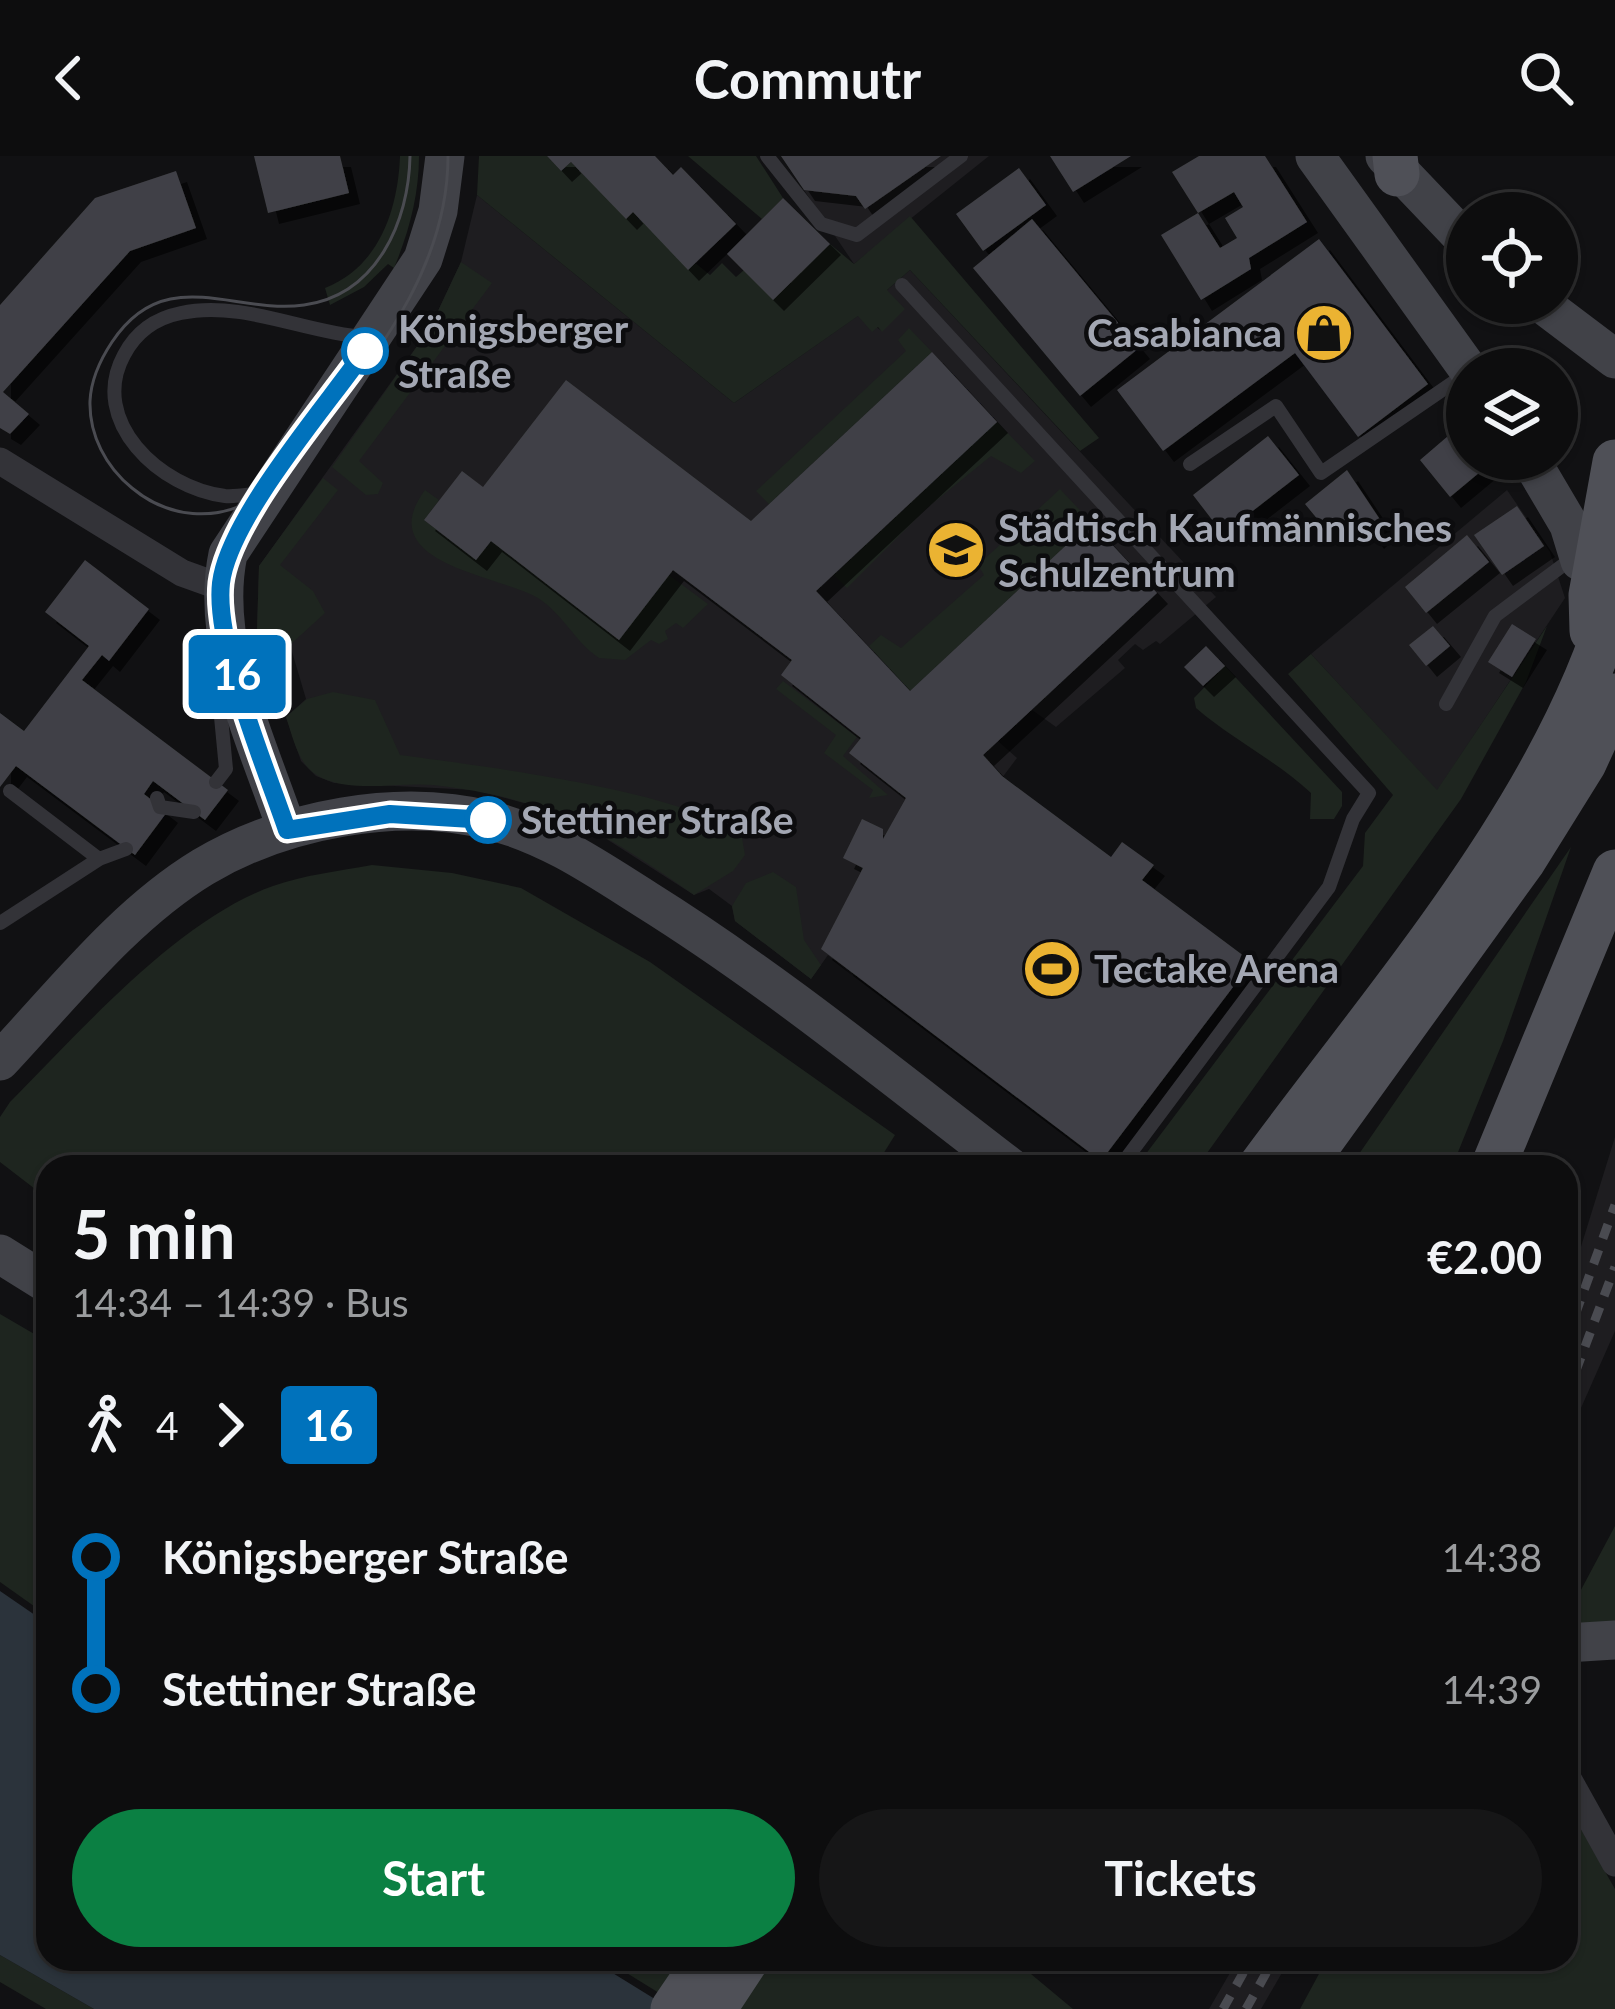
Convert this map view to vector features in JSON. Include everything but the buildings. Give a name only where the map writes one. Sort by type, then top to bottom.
[{"type":"main road","points":[[287,830],[224,631],[221,586],[228,554],[423,259],[439,212],[445,156]]},
{"type":"main road","points":[[1315,156],[1451,348]]},
{"type":"main road","points":[[1392,162],[1446,220]]},
{"type":"main road","points":[[1569,324],[1615,359]]},
{"type":"main road","points":[[1309,1155],[1378,1033],[1598,692],[1591,577],[1615,462]]},
{"type":"main road","points":[[1542,480],[1569,525],[1591,577]]},
{"type":"main road","points":[[0,1061],[155,903],[200,869],[287,830],[357,817],[442,814],[529,832],[689,926],[994,1155]]},
{"type":"main road","points":[[1497,1155],[1615,872]]},
{"type":"main road","points":[[1271,1155],[1378,1033]]},
{"type":"main road","points":[[0,1254],[36,1276]]},
{"type":"main road","points":[[1578,1642],[1615,1640]]},
{"type":"main road","points":[[673,2009],[698,1971]]},
{"type":"main road","points":[[714,2009],[739,1971]]},
{"type":"street","points":[[0,461],[182,574],[221,586]]},
{"type":"street","points":[[1578,1797],[1615,1863]]},
{"type":"lane","points":[[767,156],[821,224],[857,235],[961,156]]},
{"type":"lane","points":[[902,285],[1369,793],[1353,819],[1329,887],[1129,1155]]},
{"type":"lane","points":[[265,493],[226,496],[198,488],[153,463],[123,431],[113,384],[136,336],[160,319],[214,310],[375,338]]},
{"type":"lane","points":[[1190,464],[1276,406],[1321,473],[1446,386]]},
{"type":"lane","points":[[1446,704],[1495,616],[1591,577]]},
{"type":"lane","points":[[216,782],[226,769],[219,695]]},
{"type":"lane","points":[[10,791],[99,859]]},
{"type":"lane","points":[[158,798],[160,807],[194,812]]},
{"type":"lane","points":[[0,923],[99,859],[126,849]]},
{"type":"shaded area","points":[[400,156],[419,156],[419,171],[412,213],[394,268],[388,264],[364,287],[330,305],[325,288],[359,266],[382,234],[395,196]]},
{"type":"shaded area","points":[[479,156],[547,156],[561,171],[571,162],[627,218],[633,212],[710,275],[722,263],[736,277],[744,270],[773,299],[830,244],[854,264],[910,216],[1099,438],[1080,451],[910,270],[887,290],[905,309],[882,332],[878,327],[872,332],[858,316],[734,403],[477,195]]},
{"type":"shaded area","points":[[688,156],[756,156],[783,198],[762,219]]},
{"type":"shaded area","points":[[781,156],[989,156],[854,264]]},
{"type":"shaded area","points":[[477,195],[734,403],[859,315],[882,331],[887,290],[910,270],[1216,597],[1160,644],[1156,641],[1143,650],[1135,644],[1118,660],[1125,668],[1056,727],[1032,710],[998,741],[1017,758],[853,976],[828,955],[811,979],[735,921],[732,906],[709,889],[694,895],[569,815],[475,790],[334,783],[316,776],[301,761],[286,717],[306,699],[290,645],[257,630],[259,566],[430,328],[461,262]]},
{"type":"shaded area","points":[[461,262],[492,283],[359,461],[383,483],[378,494],[366,495],[332,467],[430,328]]},
{"type":"shaded area","points":[[909,328],[932,352],[769,504],[756,491],[906,351],[898,340]]},
{"type":"shaded area","points":[[997,422],[1035,461],[1021,473],[991,456],[927,508],[847,588],[834,575]]},
{"type":"shaded area","points":[[323,478],[338,490],[280,565],[313,591],[325,613],[290,645],[257,630],[259,566]]},
{"type":"shaded area","points":[[1060,489],[1091,522],[910,691],[869,646],[881,635],[901,648],[984,575],[978,565]]},
{"type":"shaded area","points":[[425,490],[439,500],[424,520],[475,559],[491,541],[618,639],[669,575],[708,604],[683,628],[676,623],[665,631],[668,639],[659,644],[651,640],[625,660],[599,658],[538,598],[426,551],[414,535],[412,515]]},
{"type":"shaded area","points":[[1507,490],[1550,552],[1565,598],[1437,791],[1311,654]]},
{"type":"shaded area","points":[[1547,626],[1526,682],[1461,799],[1206,1155],[1145,1155],[1363,866],[1365,833],[1393,795],[1288,674],[1311,654],[1437,790]]},
{"type":"shaded area","points":[[1225,666],[1342,792],[1342,806],[1334,819],[1310,819],[1311,793],[1196,708],[1194,698]]},
{"type":"shaded area","points":[[783,681],[857,737],[843,756],[888,795],[869,798],[873,790],[824,753],[836,735],[776,689]]},
{"type":"shaded area","points":[[333,692],[375,700],[400,755],[580,783],[679,807],[717,821],[742,838],[745,855],[733,871],[694,895],[601,835],[542,808],[433,785],[362,786],[322,778],[302,760],[286,717],[307,699]]},
{"type":"shaded area","points":[[1571,847],[1503,1041],[1457,1155],[1358,1155]]},
{"type":"shaded area","points":[[372,865],[452,873],[521,888],[650,962],[895,1135],[882,1155],[36,1155],[36,1190],[0,1162],[0,1117],[10,1102],[132,980],[201,924],[237,902],[309,876]]},
{"type":"shaded area","points":[[773,872],[796,887],[804,940],[821,965],[811,979],[735,921],[732,906],[746,883]]},
{"type":"shaded area","points":[[1615,1137],[1615,1331],[1578,1415],[1578,1256]]},
{"type":"shaded area","points":[[0,1314],[36,1335],[36,1608],[0,1582]]},
{"type":"shaded area","points":[[1615,1526],[1615,1622],[1578,1624],[1578,1595]]},
{"type":"shaded area","points":[[0,1591],[36,1616],[36,1971],[609,1971],[671,2009],[94,2009],[0,1955]]},
{"type":"shaded area","points":[[1578,1824],[1615,1889],[1615,2009],[1300,2009],[1321,1971],[1578,1971]]},
{"type":"shaded area","points":[[0,1955],[94,2009],[46,2009],[0,1982]]},
{"type":"shaded area","points":[[623,1971],[1027,1971],[1073,2009],[685,2009]]},
{"type":"shaded area","points":[[1231,1971],[1283,1971],[1261,2009],[1209,2009]]},
{"type":"tram line","points":[[410,156],[395,229],[369,271],[351,287],[304,305],[178,298],[155,304],[133,318],[112,342],[94,378],[90,414],[101,449],[132,488],[161,506],[209,513],[258,497],[286,473],[369,362],[409,299],[437,231],[448,156]]},
{"type":"railway","points":[[1578,1307],[1615,1205]]},
{"type":"railway","points":[[1578,1365],[1615,1267]]},
{"type":"railway","points":[[1223,2009],[1244,1971]]},
{"type":"railway","points":[[1246,2009],[1267,1971]]},
{"type":"bus line","name":"16","points":[[365,351],[246,519],[228,554],[221,586],[224,631],[287,830],[390,814],[488,820]]},
{"type":"place","name":"Casabianca","points":[[1324,333]]},
{"type":"place","name":"Königsberger Straße","points":[[365,351]]},
{"type":"place","name":"Städtisch Kaufmännisches Schulzentrum","points":[[956,550]]},
{"type":"place","name":"Stettiner Straße","points":[[488,820]]},
{"type":"place","name":"Tectake Arena","points":[[1052,969]]}]
